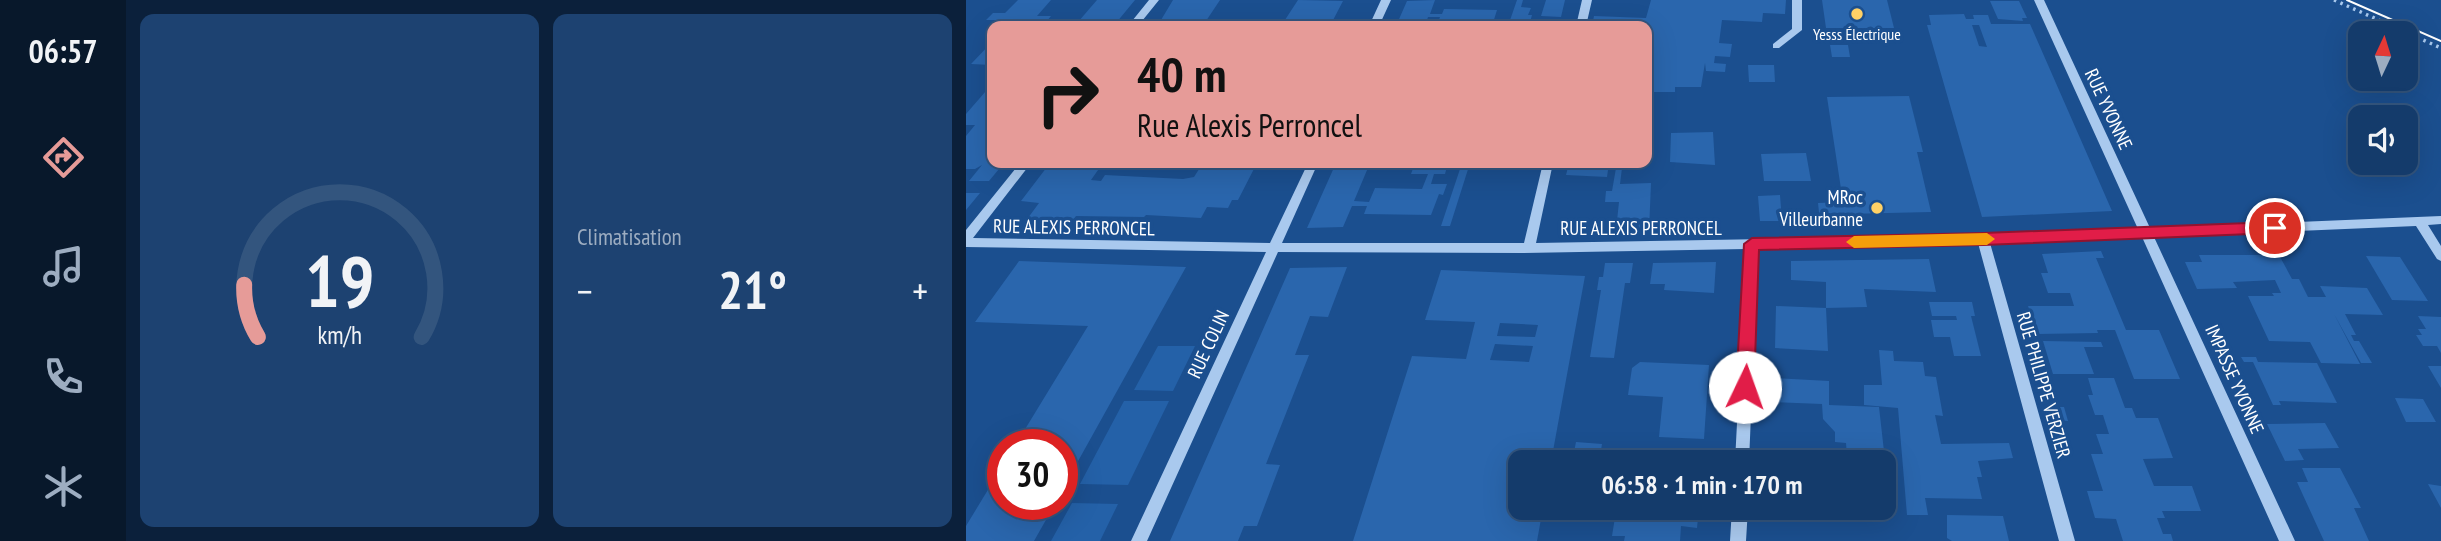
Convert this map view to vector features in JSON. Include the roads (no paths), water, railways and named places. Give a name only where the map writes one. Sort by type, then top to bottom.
[{"type":"street","points":[[1137,21],[1154,0]]},
{"type":"street","points":[[1376,21],[1386,0]]},
{"type":"street","points":[[1582,21],[1587,0]]},
{"type":"street","points":[[1776,46],[1797,30],[1797,0]]},
{"type":"street","name":"RUE YVONNE","points":[[2039,0],[2148,234]]},
{"type":"street","points":[[966,240],[1022,168]]},
{"type":"street","name":"RUE COLIN","points":[[1139,541],[1311,168]]},
{"type":"street","points":[[1529,246],[1547,168]]},
{"type":"street","name":"RUE ALEXIS PERRONCEL","points":[[966,240],[1274,248],[1752,244],[2148,234],[2441,220]]},
{"type":"street","points":[[2419,221],[2441,256]]},
{"type":"street","name":"IMPASSE YVONNE","points":[[2148,234],[2287,541]]},
{"type":"street","name":"RUE PHILIPPE VERZIER","points":[[1983,239],[2067,541]]},
{"type":"street","points":[[1743,450],[1752,244]]},
{"type":"street","points":[[1738,541],[1739,520]]},
{"type":"tram line","points":[[2347,0],[2441,41]]},
{"type":"place","name":"Yesss Électrique","points":[[1857,14]]},
{"type":"place","name":"MRoc Villeurbanne","points":[[1877,208]]}]
